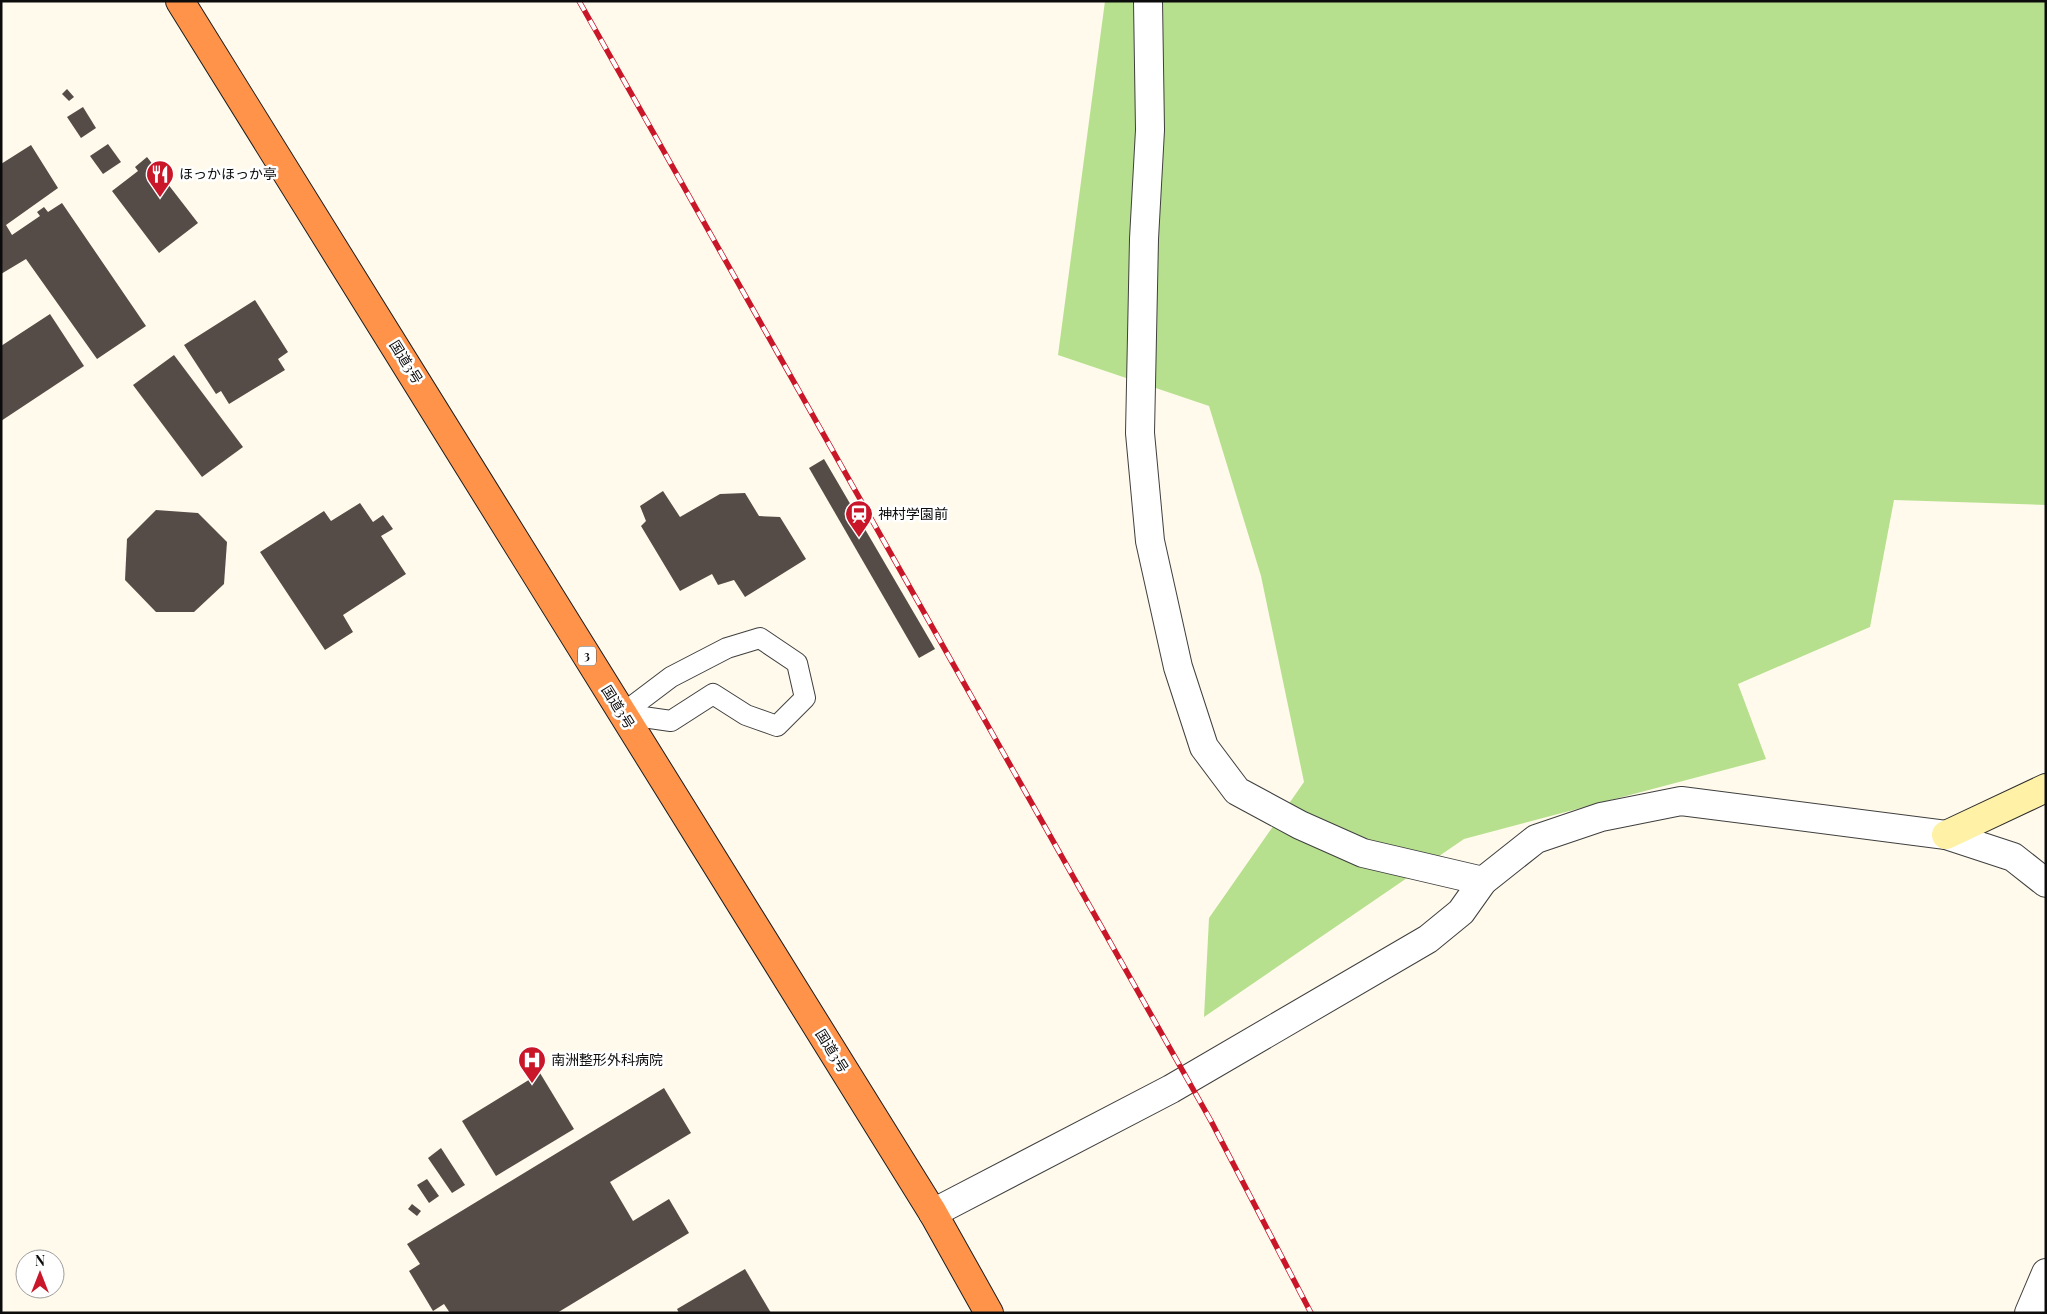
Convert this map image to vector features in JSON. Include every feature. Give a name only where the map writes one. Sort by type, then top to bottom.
[{"type":"highway","name":"国道3号","points":[[180,1],[933,1213],[989,1313]]},
{"type":"street","points":[[1148,1],[1150,130],[1144,239],[1140,433],[1150,541],[1178,667],[1204,747],[1237,791],[1300,825],[1362,853],[1483,881]]},
{"type":"street","points":[[1946,835],[2046,788]]},
{"type":"street","points":[[933,1213],[1171,1090],[1428,939],[1461,912],[1483,881],[1536,839],[1601,816],[1681,801],[1946,835],[2012,857],[2046,883]]},
{"type":"street","points":[[2030,1313],[2046,1274]]},
{"type":"lane","points":[[760,638],[796,663],[805,698],[778,726],[746,715],[713,694],[671,721],[622,714],[671,677],[727,648],[760,638]]},
{"type":"green space","points":[[1105,1],[2046,1],[2046,505],[1894,500],[1870,627],[1738,684],[1766,759],[1464,839],[1204,1017],[1209,918],[1304,782],[1261,576],[1209,406],[1058,355]]},
{"type":"building","points":[[67,89],[74,97],[69,101],[62,94]]},
{"type":"building","points":[[83,107],[96,128],[81,138],[67,117]]},
{"type":"building","points":[[108,144],[121,162],[103,174],[90,156]]},
{"type":"building","points":[[31,145],[58,188],[6,225],[12,235],[40,216],[37,212],[44,207],[48,212],[62,203],[146,326],[97,359],[26,259],[1,274],[1,164]]},
{"type":"building","points":[[147,157],[198,223],[159,253],[112,191],[138,171],[135,167]]},
{"type":"building","points":[[255,300],[288,352],[278,359],[285,370],[229,404],[221,391],[216,394],[184,345]]},
{"type":"building","points":[[50,314],[84,366],[1,421],[1,346]]},
{"type":"building","points":[[174,355],[243,447],[202,477],[133,385]]},
{"type":"building","points":[[824,459],[935,649],[919,658],[809,468]]},
{"type":"building","points":[[663,491],[680,517],[720,494],[745,493],[759,516],[780,517],[806,559],[745,597],[734,580],[718,585],[712,574],[680,591],[641,526],[646,521],[640,506]]},
{"type":"building","points":[[360,503],[373,522],[383,515],[393,529],[381,536],[406,574],[343,615],[353,632],[325,650],[260,552],[324,511],[331,521]]},
{"type":"building","points":[[156,510],[198,513],[227,542],[224,584],[194,612],[156,612],[125,580],[127,539]]},
{"type":"building","points":[[540,1073],[574,1129],[496,1176],[462,1121]]},
{"type":"building","points":[[664,1088],[691,1133],[610,1182],[633,1221],[669,1199],[689,1233],[557,1313],[450,1313],[444,1304],[433,1311],[409,1271],[420,1264],[407,1244]]},
{"type":"building","points":[[441,1148],[465,1185],[452,1193],[428,1158]]},
{"type":"building","points":[[427,1179],[439,1196],[429,1203],[417,1185]]},
{"type":"building","points":[[412,1204],[421,1211],[417,1216],[408,1209]]},
{"type":"building","points":[[745,1269],[771,1313],[679,1313],[677,1309]]},
{"type":"railway","points":[[579,1],[1211,1121],[1311,1313]]},
{"type":"place","name":"ほっかほっか亭","points":[[160,198]]},
{"type":"place","name":"神村学園前","points":[[859,538]]},
{"type":"place","name":"南洲整形外科病院","points":[[532,1084]]}]
